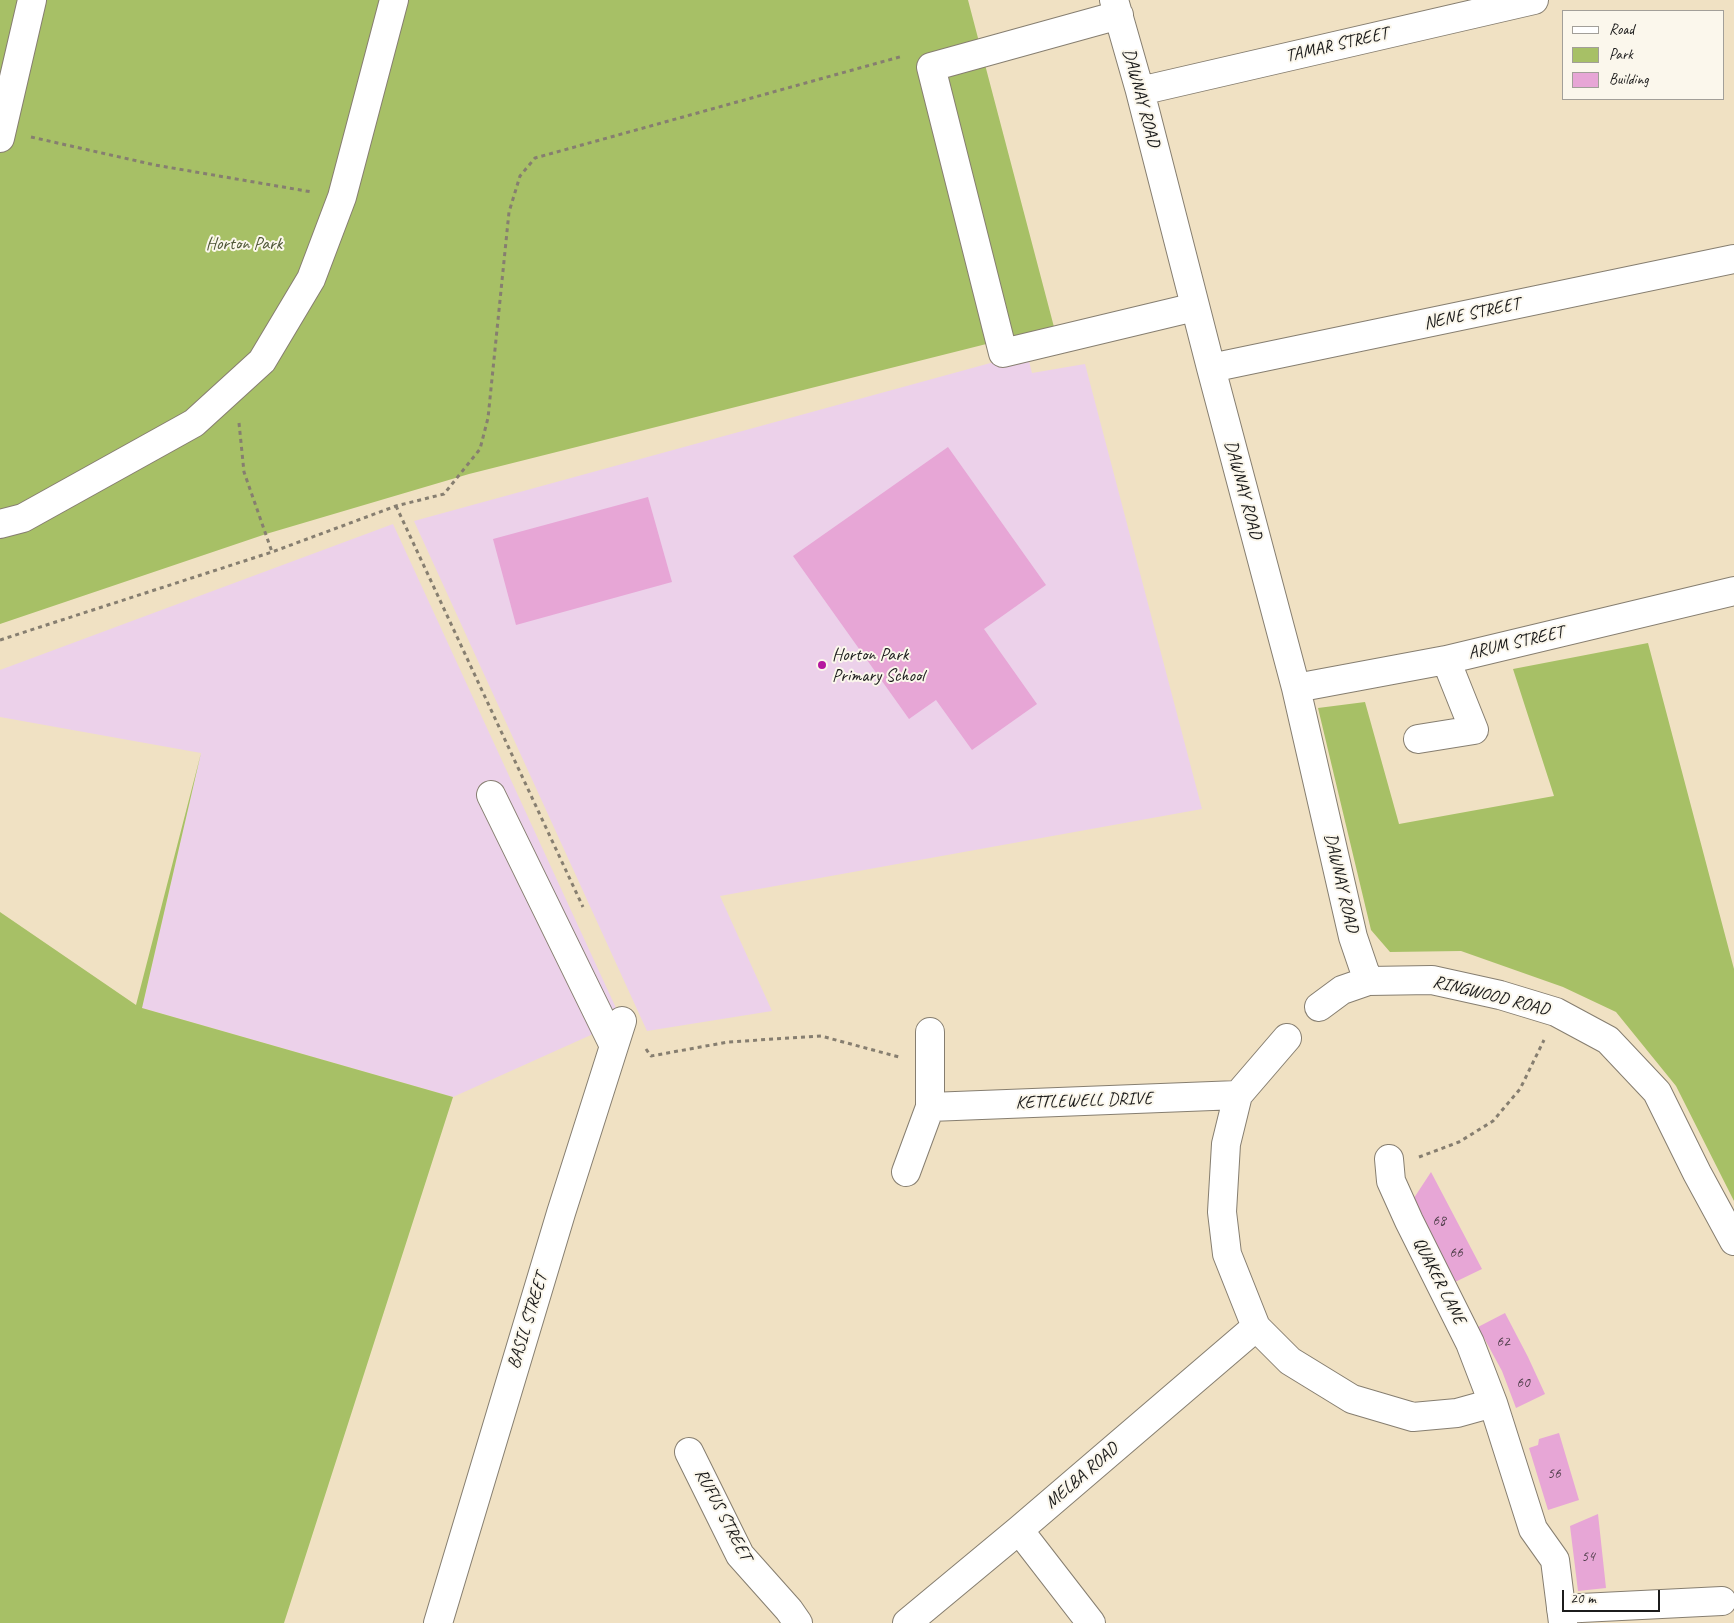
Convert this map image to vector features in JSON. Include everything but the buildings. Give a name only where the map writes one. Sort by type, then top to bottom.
[{"type":"street","points":[[1,134],[32,0]]},
{"type":"street","points":[[0,524],[23,518],[194,423],[262,360],[310,279],[342,197],[394,0]]},
{"type":"street","name":"TAMAR STREET","points":[[1140,91],[1534,0]]},
{"type":"street","points":[[1116,8],[930,67],[1003,353],[1195,307]]},
{"type":"street","name":"DAWNAY ROAD","points":[[1116,8],[1140,91],[1296,688],[1353,937],[1368,981]]},
{"type":"street","name":"NENE STREET","points":[[1211,368],[1734,259]]},
{"type":"street","name":"ARUM STREET","points":[[1296,688],[1446,660],[1734,591]]},
{"type":"street","points":[[1418,739],[1474,730],[1446,660]]},
{"type":"street","points":[[491,795],[618,1034]]},
{"type":"street","name":"RINGWOOD ROAD","points":[[1368,981],[1432,980],[1500,995],[1556,1012],[1608,1040],[1657,1092],[1697,1173],[1734,1241]]},
{"type":"street","points":[[1320,1007],[1342,990],[1368,981]]},
{"type":"street","points":[[906,1172],[930,1107],[930,1032]]},
{"type":"street","name":"BASIL STREET","points":[[438,1623],[561,1213],[618,1034]]},
{"type":"street","points":[[1287,1038],[1238,1095],[1226,1144],[1222,1212],[1227,1254],[1256,1327],[1290,1361],[1352,1399],[1412,1417],[1457,1412],[1493,1403]]},
{"type":"street","name":"KETTLEWELL DRIVE","points":[[930,1107],[1238,1095]]},
{"type":"street","name":"QUAKER LANE","points":[[1389,1159],[1391,1181],[1470,1343],[1493,1403],[1533,1529],[1555,1560],[1562,1616]]},
{"type":"street","name":"MELBA ROAD","points":[[907,1623],[1019,1530],[1256,1327]]},
{"type":"street","name":"RUFUS STREET","points":[[689,1452],[740,1555],[789,1610],[798,1623]]},
{"type":"street","points":[[1019,1530],[1091,1623]]},
{"type":"street","points":[[1562,1616],[1722,1601]]},
{"type":"path","points":[[0,640],[272,552],[396,506],[444,494],[480,449],[488,418],[509,212],[520,176],[535,158],[903,56]]},
{"type":"path","points":[[1,134],[154,165],[342,197]]},
{"type":"path","points":[[247,375],[239,418],[244,472],[272,552]]},
{"type":"path","points":[[396,506],[584,910]]},
{"type":"path","points":[[1389,1159],[1417,1158],[1426,1155],[1459,1142],[1493,1121],[1520,1089],[1539,1053],[1556,1012]]},
{"type":"path","points":[[618,1034],[651,1056],[728,1042],[821,1036],[929,1065]]},
{"type":"shaded area","name":"Horton Park Primary School","points":[[1027,353],[1032,373],[1085,364],[1202,809],[720,896],[772,1011],[647,1031],[414,521]]},
{"type":"shaded area","points":[[393,524],[622,1021],[453,1097],[142,1008],[201,753],[0,717],[0,670]]},
{"type":"green space","name":"Horton Park","points":[[0,0],[968,0],[1054,327],[469,474],[266,534],[0,624]]},
{"type":"green space","points":[[1648,643],[1734,969],[1734,1201],[1676,1086],[1616,1012],[1563,987],[1461,951],[1390,952],[1371,930],[1318,708],[1365,702],[1399,824],[1554,796],[1513,669]]},
{"type":"green space","points":[[201,753],[142,1008],[453,1097],[284,1623],[0,1623],[0,912],[136,1005]]},
{"type":"place","name":"Horton Park Primary School","points":[[822,665]]}]
